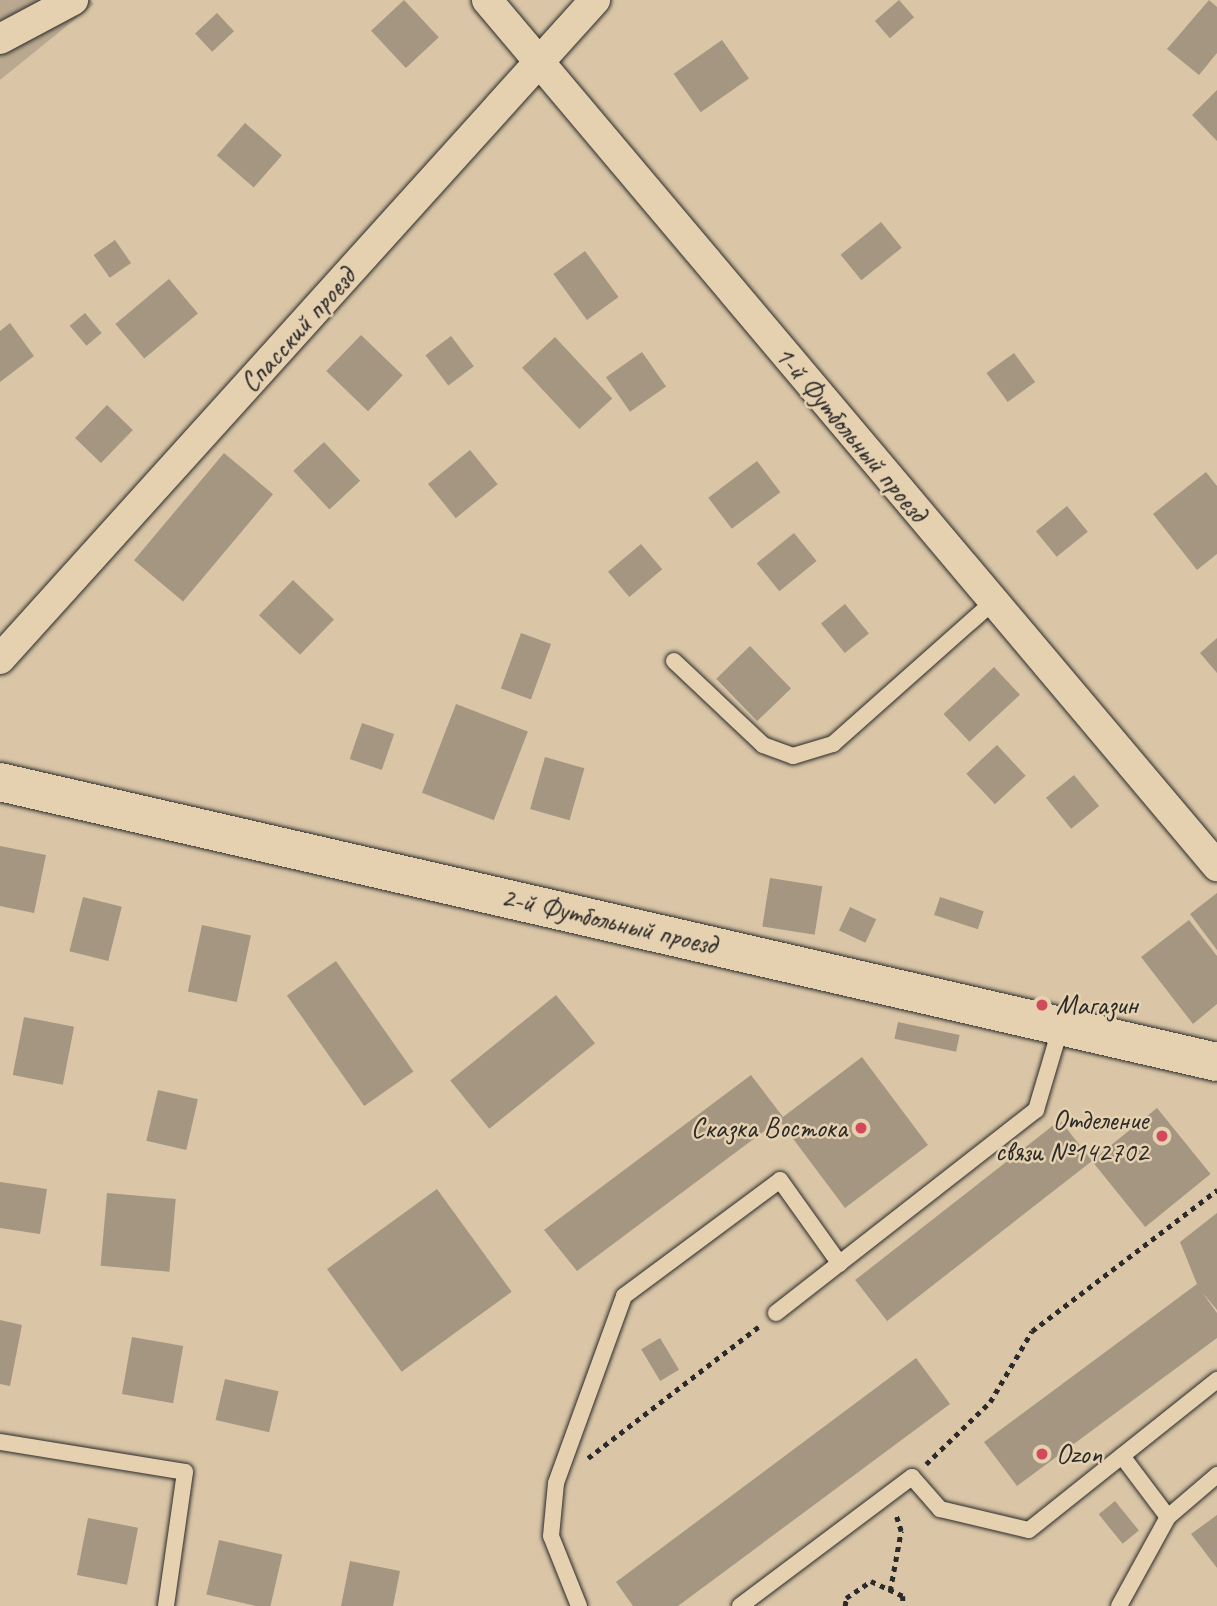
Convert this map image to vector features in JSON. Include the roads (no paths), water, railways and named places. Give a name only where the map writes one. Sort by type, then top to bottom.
[{"type":"street","points":[[0,39],[73,0]]},
{"type":"street","name":"1-й Футбольный проезд","points":[[487,0],[538,64],[1217,866]]},
{"type":"street","name":"Спасский проезд","points":[[0,659],[596,0]]},
{"type":"street","name":"2-й Футбольный проезд","points":[[0,782],[1217,1062]]},
{"type":"lane","points":[[674,661],[763,745],[793,756],[833,744],[993,602]]},
{"type":"lane","points":[[776,1313],[1036,1110],[1060,1026]]},
{"type":"lane","points":[[579,1606],[551,1536],[555,1483],[624,1296],[780,1180],[840,1264]]},
{"type":"lane","points":[[740,1606],[912,1477],[940,1508],[1029,1530],[1217,1380]]},
{"type":"lane","points":[[0,1442],[185,1472],[166,1606]]},
{"type":"lane","points":[[1122,1456],[1168,1517]]},
{"type":"lane","points":[[1119,1606],[1168,1517],[1217,1475]]},
{"type":"place","name":"Магазин","points":[[1042,1005]]},
{"type":"place","name":"Сказка Востока","points":[[861,1128]]},
{"type":"place","name":"Отделение связи №142702","points":[[1162,1136]]},
{"type":"place","name":"Ozon","points":[[1042,1454]]}]
